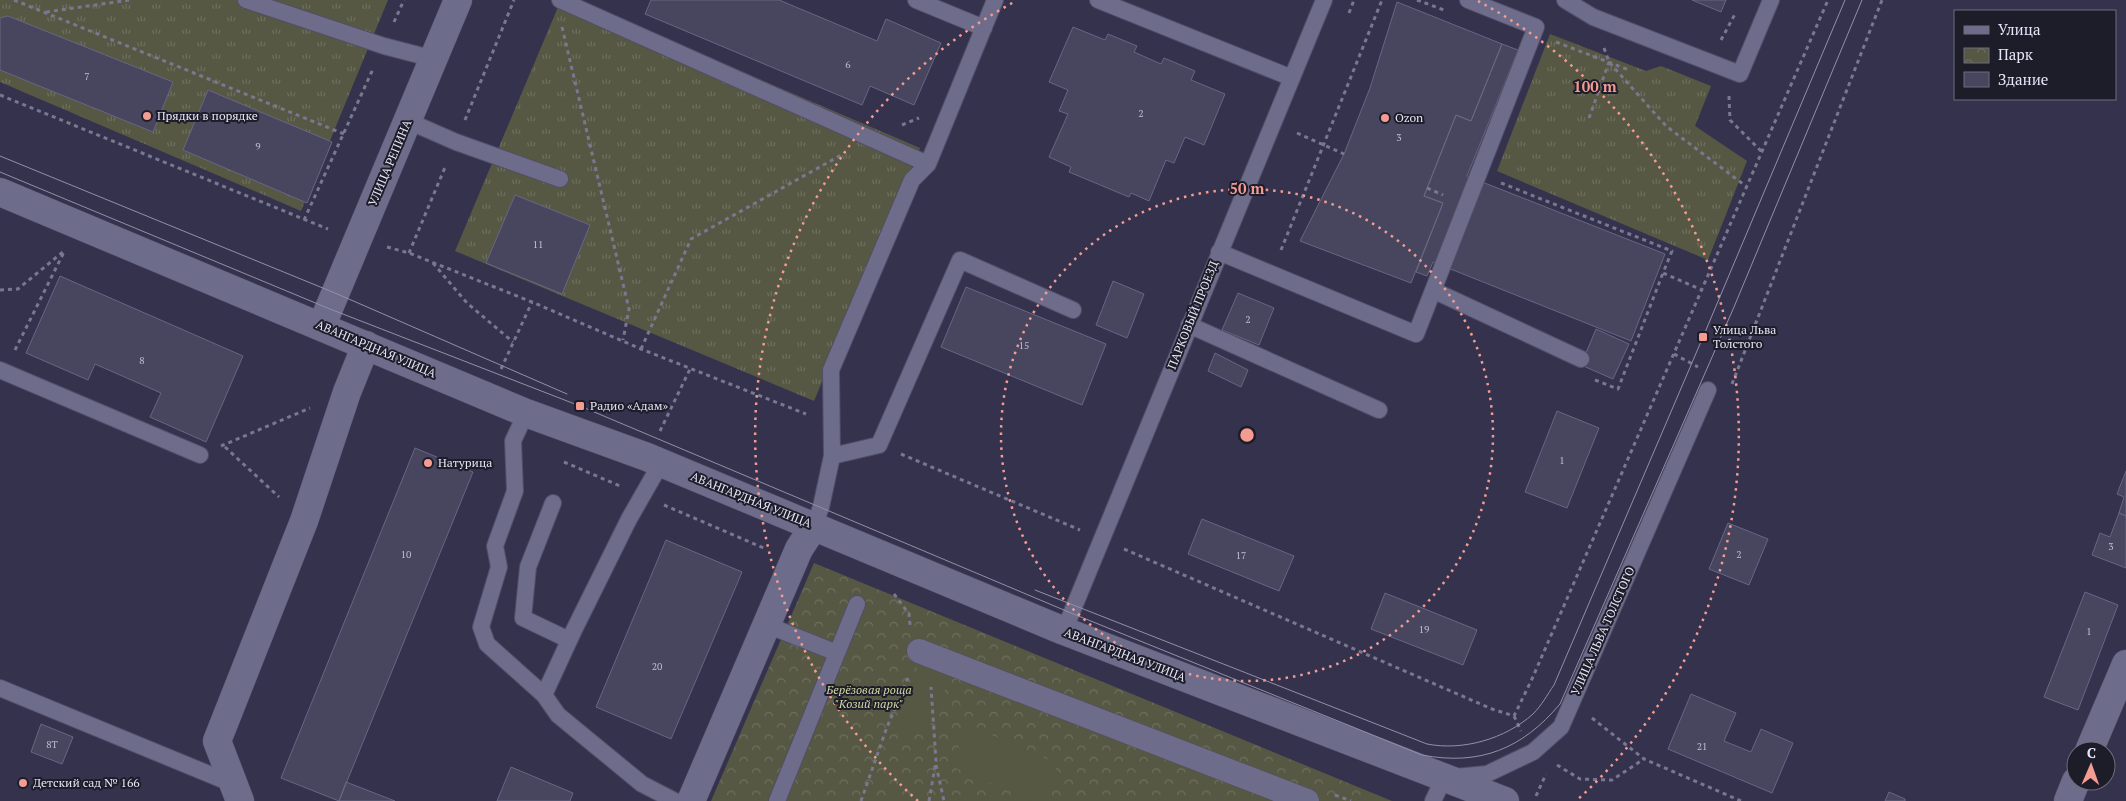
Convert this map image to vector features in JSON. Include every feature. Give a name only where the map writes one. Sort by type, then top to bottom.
[{"type":"street","name":"УЛИЦА РЕПИНА","points":[[322,326],[458,0]]},
{"type":"street","name":"АВАНГАРДНАЯ УЛИЦА","points":[[0,192],[526,413],[654,460],[814,526],[1438,789],[1505,801]]},
{"type":"street","points":[[237,793],[218,741],[304,521],[347,392],[366,345]]},
{"type":"street","points":[[690,801],[799,550],[814,526]]},
{"type":"street","points":[[919,651],[1306,801]]},
{"type":"street","points":[[2093,741],[2126,664]]},
{"type":"lane","points":[[246,0],[384,46],[434,59]]},
{"type":"lane","points":[[560,0],[928,164]]},
{"type":"lane","points":[[916,0],[984,28]]},
{"type":"lane","points":[[814,526],[821,508],[832,456],[830,424],[832,370],[912,180],[928,164],[995,0]]},
{"type":"lane","points":[[1098,0],[1292,78]]},
{"type":"lane","name":"ПАРКОВЫЙ ПРОЕЗД","points":[[1064,631],[1324,0]]},
{"type":"lane","points":[[1219,252],[1416,334],[1536,27],[1468,0]]},
{"type":"lane","points":[[1565,0],[1593,17],[1740,74],[1771,0]]},
{"type":"lane","points":[[408,121],[456,142],[560,179]]},
{"type":"lane","points":[[832,456],[879,445],[960,260],[1073,310]]},
{"type":"lane","points":[[1439,293],[1581,358]]},
{"type":"lane","points":[[1189,324],[1380,410]]},
{"type":"lane","points":[[2,370],[200,455]]},
{"type":"lane","name":"УЛИЦА ЛЬВА ТОЛСТОГО","points":[[1438,789],[1488,774],[1533,752],[1561,727],[1708,390]]},
{"type":"lane","points":[[526,413],[513,441],[516,491],[495,546],[499,568],[481,627],[487,644],[544,695],[558,715],[642,784],[675,801]]},
{"type":"lane","points":[[544,695],[569,640],[642,496],[654,460]]},
{"type":"lane","points":[[553,503],[528,567],[523,618],[569,640]]},
{"type":"lane","points":[[777,801],[857,604]]},
{"type":"lane","points":[[767,624],[837,653]]},
{"type":"lane","points":[[0,688],[237,793]]},
{"type":"path","points":[[14,0],[344,134]]},
{"type":"path","points":[[46,12],[130,0]]},
{"type":"path","points":[[304,220],[404,0]]},
{"type":"path","points":[[1281,250],[1382,0]]},
{"type":"path","points":[[879,445],[1492,709],[1514,716],[1536,670],[1828,0]]},
{"type":"path","points":[[1728,393],[1882,0]]},
{"type":"path","points":[[1593,17],[1609,62],[1666,126],[1747,187]]},
{"type":"path","points":[[561,24],[629,309],[622,340]]},
{"type":"path","points":[[1553,41],[1629,70]]},
{"type":"path","points":[[1589,118],[1609,62]]},
{"type":"path","points":[[1740,74],[1729,96],[1730,120],[1762,152]]},
{"type":"path","points":[[0,95],[323,228],[432,262],[532,302],[641,349],[691,367],[830,424]]},
{"type":"path","points":[[641,349],[691,239],[872,138],[953,103]]},
{"type":"path","points":[[1298,133],[1344,154]]},
{"type":"path","points":[[1479,174],[1672,252],[1618,389],[1575,373],[1581,358]]},
{"type":"path","points":[[1427,188],[1444,196]]},
{"type":"path","points":[[0,290],[18,288],[66,250],[2,370]]},
{"type":"path","points":[[432,262],[467,303],[513,342]]},
{"type":"path","points":[[1663,272],[1702,290]]},
{"type":"path","points":[[499,374],[532,302]]},
{"type":"path","points":[[654,460],[691,367]]},
{"type":"path","points":[[200,455],[347,392]]},
{"type":"path","points":[[223,445],[304,521]]},
{"type":"path","points":[[642,496],[770,551],[799,550]]},
{"type":"path","points":[[862,801],[888,728],[919,651],[910,634],[909,614],[893,593]]},
{"type":"path","points":[[931,681],[936,761],[944,801]]},
{"type":"path","points":[[1595,708],[1591,718],[1644,759],[1741,801]]},
{"type":"path","points":[[1552,762],[1580,778],[1612,780],[1644,759]]},
{"type":"path","points":[[929,801],[936,761]]},
{"type":"green space","points":[[0,0],[388,0],[301,211],[0,82]]},
{"type":"green space","points":[[561,0],[575,0],[920,148],[814,401],[455,251]]},
{"type":"green space","points":[[1550,34],[1646,71],[1661,66],[1711,86],[1695,126],[1747,161],[1708,260],[1497,171]]},
{"type":"green space","name":"Берёзовая роща \"Козий парк\"","points":[[814,563],[1392,801],[711,801]]},
{"type":"green space","points":[[919,663],[951,676],[925,737],[894,724]]},
{"type":"green space","points":[[969,725],[1058,764],[1042,801],[1032,801],[951,766]]},
{"type":"building","points":[[651,0],[779,0],[877,41],[886,19],[941,43],[914,105],[870,86],[862,105],[645,14]]},
{"type":"building","points":[[1692,0],[1726,0],[1721,12]]},
{"type":"building","points":[[1397,2],[1502,44],[1471,121],[1456,115],[1424,196],[1443,203],[1411,283],[1300,241],[1344,154],[1370,88]]},
{"type":"building","points":[[8,16],[173,82],[153,132],[0,70],[0,18]]},
{"type":"building","points":[[1073,27],[1105,40],[1108,34],[1137,46],[1134,52],[1161,64],[1164,58],[1195,71],[1191,80],[1225,94],[1204,145],[1185,137],[1174,163],[1166,160],[1149,201],[1131,193],[1129,197],[1069,172],[1071,167],[1049,157],[1068,114],[1059,111],[1068,90],[1049,82]]},
{"type":"building","points":[[1502,44],[1518,50],[1467,176],[1665,254],[1631,341],[1433,262],[1427,276],[1416,272],[1443,203],[1424,196],[1456,115],[1471,121]]},
{"type":"building","points":[[208,90],[332,142],[307,203],[183,150]]},
{"type":"building","points":[[515,195],[590,225],[562,294],[486,263]]},
{"type":"building","points":[[60,276],[243,356],[206,442],[150,417],[161,393],[95,364],[88,380],[26,353]]},
{"type":"building","points":[[1113,281],[1144,294],[1127,338],[1096,325]]},
{"type":"building","points":[[966,287],[1106,344],[1082,405],[941,347]]},
{"type":"building","points":[[1238,293],[1274,308],[1259,345],[1222,330]]},
{"type":"building","points":[[1596,329],[1629,344],[1613,379],[1581,365]]},
{"type":"building","points":[[1215,353],[1248,370],[1241,387],[1208,371]]},
{"type":"building","points":[[1557,411],[1599,428],[1567,508],[1525,492]]},
{"type":"building","points":[[415,448],[473,472],[339,801],[281,778]]},
{"type":"building","points":[[2126,471],[2126,516],[2119,513],[2124,497],[2117,494]]},
{"type":"building","points":[[2119,513],[2126,516],[2126,568],[2092,555],[2100,533],[2110,537]]},
{"type":"building","points":[[1202,519],[1294,556],[1279,591],[1188,554]]},
{"type":"building","points":[[1728,523],[1768,539],[1749,585],[1709,569]]},
{"type":"building","points":[[666,540],[742,572],[671,739],[596,707]]},
{"type":"building","points":[[2085,592],[2118,605],[2078,710],[2044,697]]},
{"type":"building","points":[[1385,593],[1477,630],[1463,665],[1371,629]]},
{"type":"building","points":[[1691,694],[1736,713],[1724,741],[1751,752],[1761,729],[1793,743],[1772,793],[1668,749]]},
{"type":"building","points":[[41,724],[73,737],[62,764],[31,752]]},
{"type":"building","points":[[511,767],[573,793],[570,801],[497,801]]},
{"type":"building","points":[[346,782],[395,801],[339,801]]},
{"type":"building","points":[[1889,792],[1905,799],[1905,801],[1885,801]]},
{"type":"tram line","points":[[1035,590],[1427,744],[1455,746],[1483,741],[1522,723],[1542,704],[1554,685],[1845,0]]},
{"type":"tram line","points":[[0,172],[330,309],[580,406],[1071,613],[1422,755],[1463,758],[1481,756],[1515,743],[1546,720],[1560,704],[1734,307],[1862,0]]},
{"type":"tram line","points":[[0,156],[335,293],[567,394]]},
{"type":"place","name":"Прядки в порядке","points":[[147,116]]},
{"type":"place","name":"Ozon","points":[[1385,118]]},
{"type":"place","name":"Улица Льва Толстого","points":[[1703,337]]},
{"type":"place","name":"Радио «Адам»","points":[[580,406]]},
{"type":"place","name":"Натурица","points":[[428,463]]},
{"type":"place","name":"Детский сад № 166","points":[[23,783]]}]
